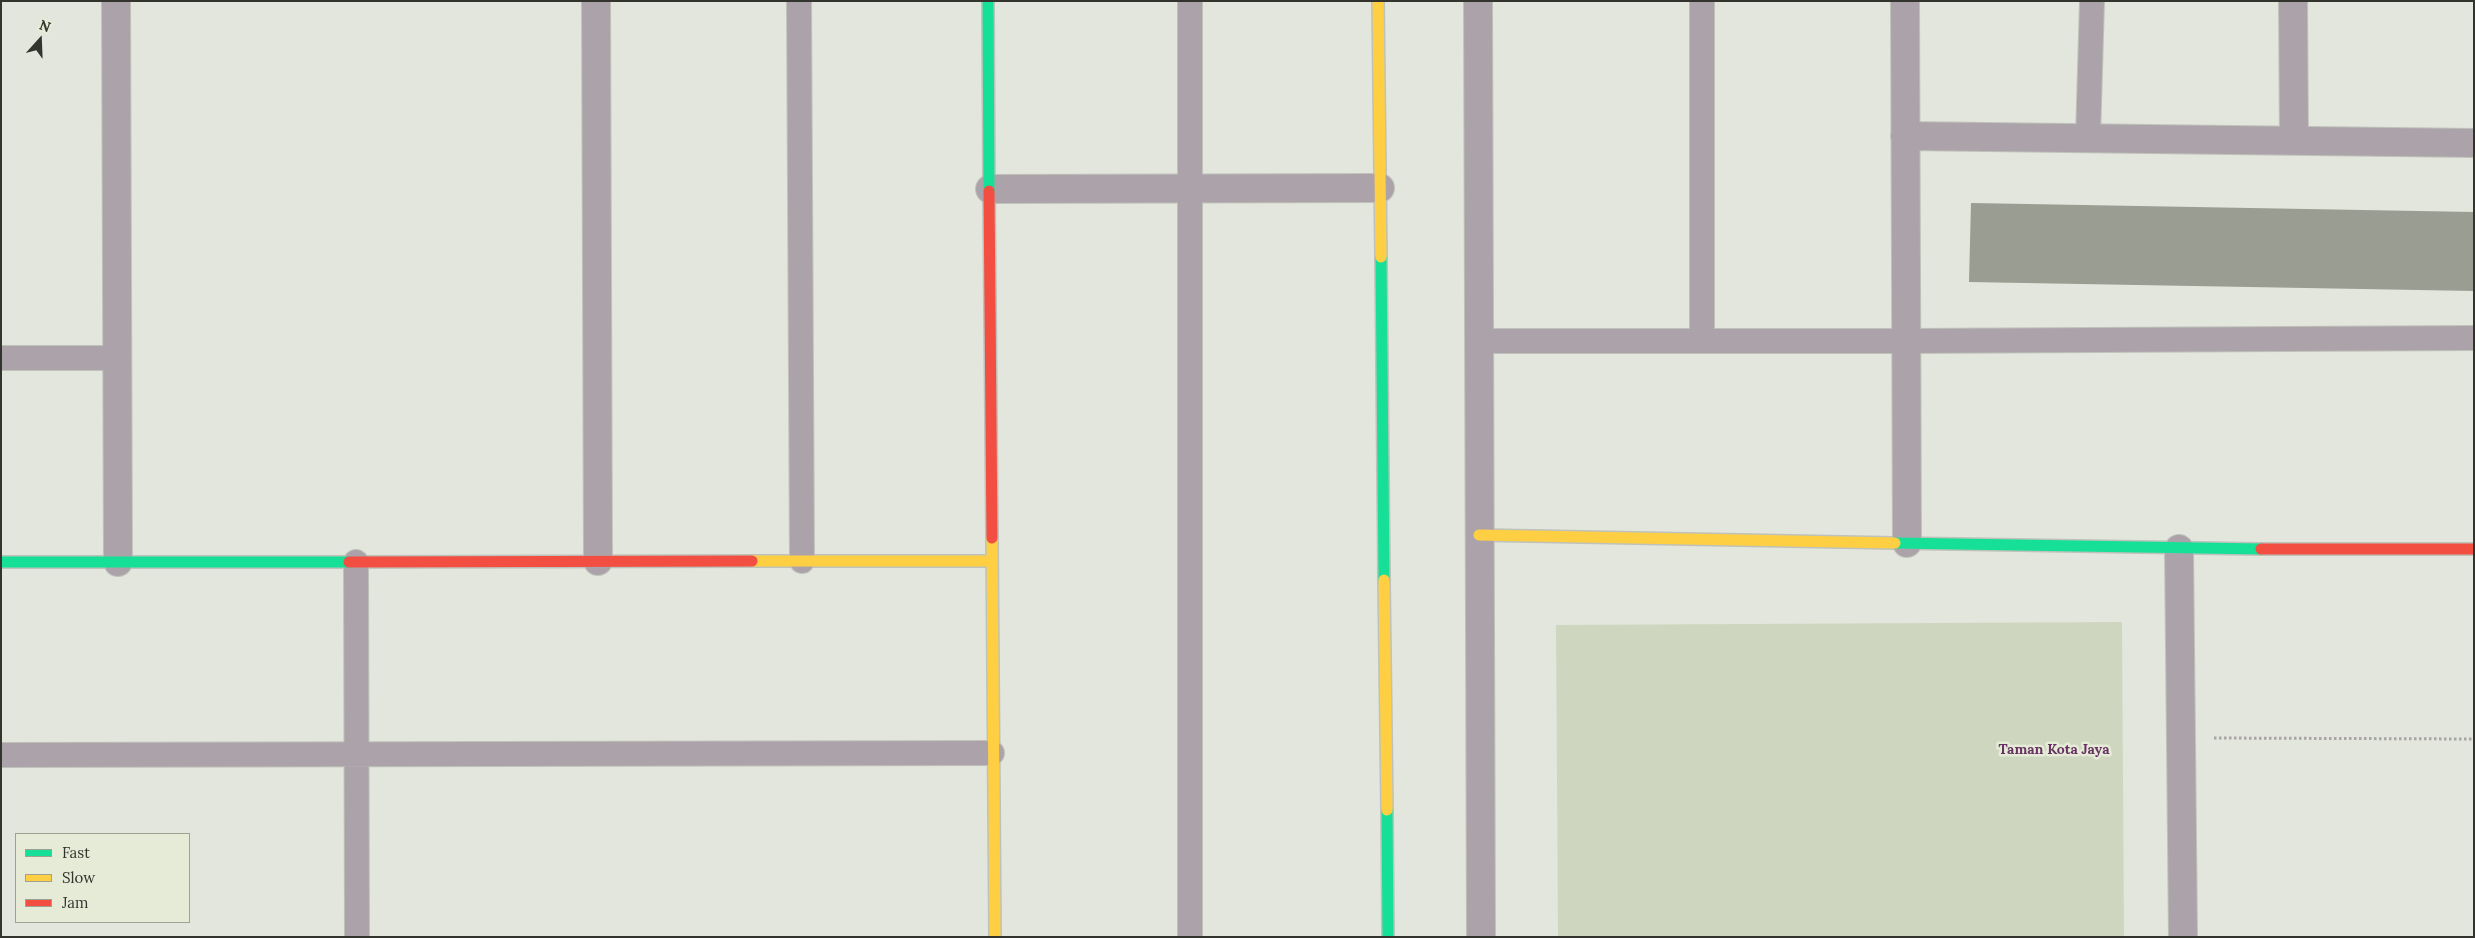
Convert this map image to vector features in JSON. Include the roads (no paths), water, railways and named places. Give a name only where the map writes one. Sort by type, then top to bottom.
[{"type":"street","points":[[116,1],[118,562]]},
{"type":"street","points":[[596,1],[598,561]]},
{"type":"street","points":[[988,1],[992,754],[995,937]]},
{"type":"street","points":[[1378,1],[1388,937]]},
{"type":"street","points":[[1478,1],[1481,937]]},
{"type":"street","points":[[1905,1],[1907,543]]},
{"type":"street","points":[[2293,1],[2294,140]]},
{"type":"street","points":[[1905,136],[2474,143]]},
{"type":"street","points":[[990,189],[1380,188]]},
{"type":"street","points":[[1479,535],[2179,549],[2474,549]]},
{"type":"street","points":[[2179,549],[2183,937]]},
{"type":"street","points":[[1,562],[991,561]]},
{"type":"lane","points":[[799,1],[802,561]]},
{"type":"lane","points":[[1190,1],[1190,937]]},
{"type":"lane","points":[[1702,1],[1702,341]]},
{"type":"lane","points":[[2088,138],[2092,1]]},
{"type":"lane","points":[[1479,341],[1906,342],[2474,338]]},
{"type":"lane","points":[[1,358],[117,358]]},
{"type":"lane","points":[[356,562],[357,937]]},
{"type":"lane","points":[[1,755],[992,754]]},
{"type":"district","name":"Taman Kota Jaya","points":[[2054,750]]}]
